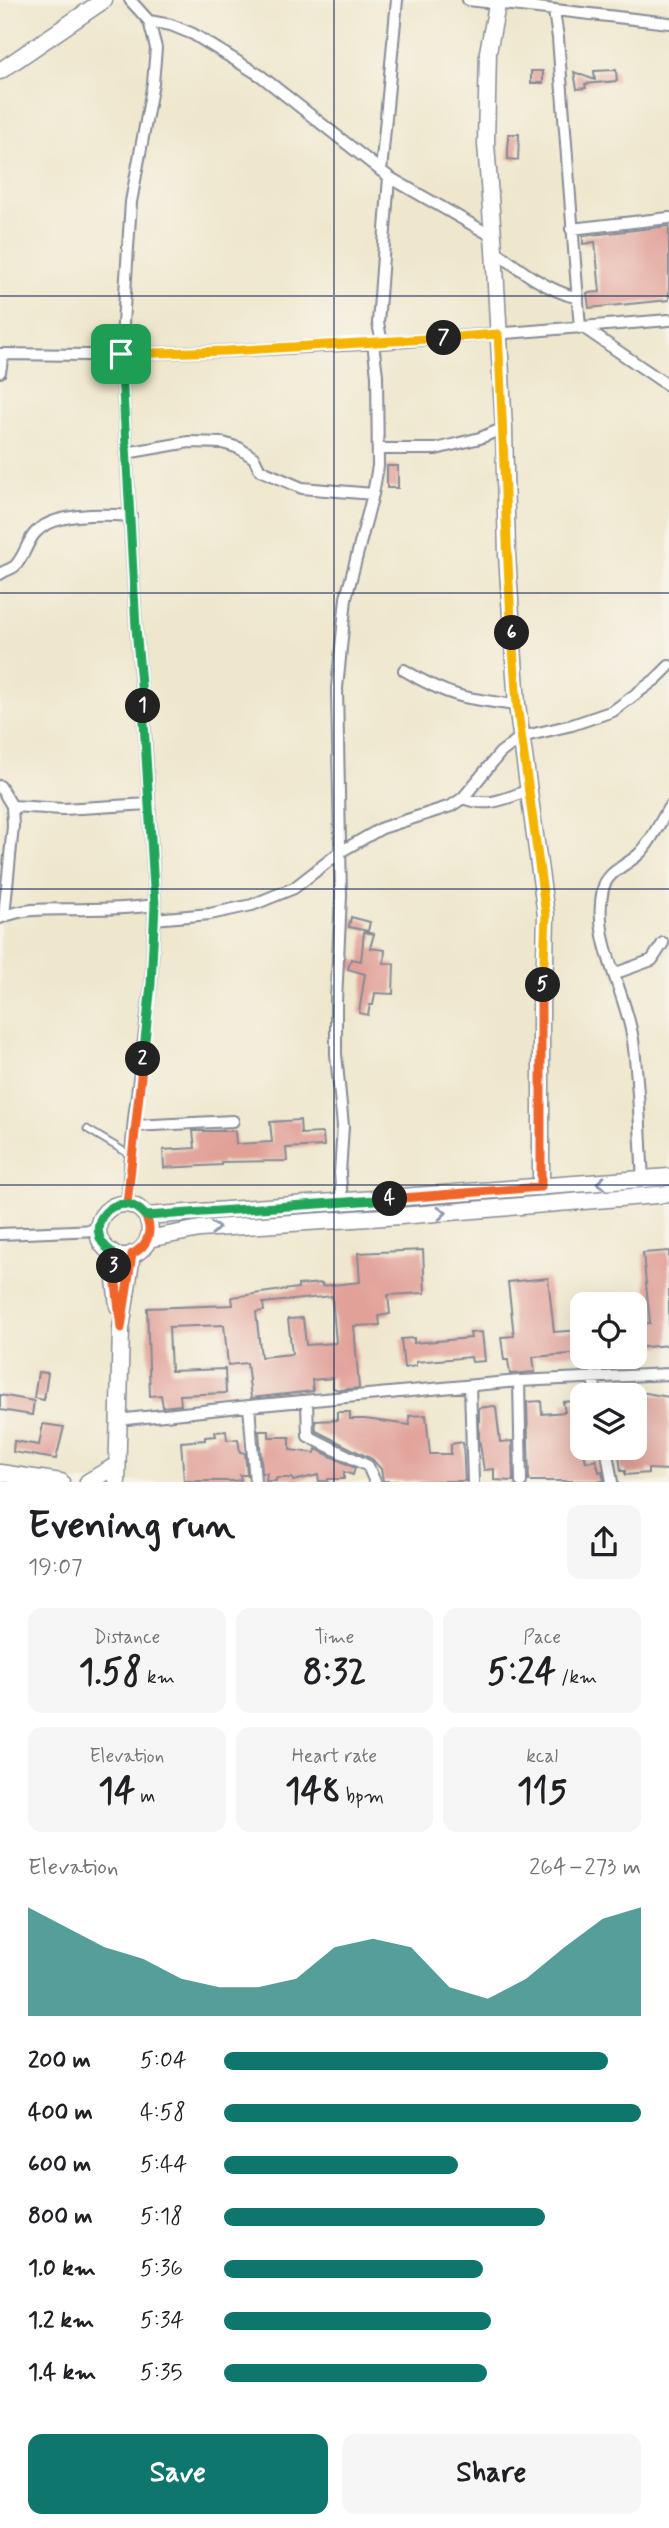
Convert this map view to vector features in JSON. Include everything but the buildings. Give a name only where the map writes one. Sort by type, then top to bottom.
[{"type":"main road","points":[[0,71],[104,0]]},
{"type":"main road","points":[[498,1],[488,52],[486,144],[504,428],[507,555],[517,705],[546,915],[541,1003],[541,1187]]},
{"type":"main road","points":[[146,1216],[669,1178]]},
{"type":"main road","points":[[148,1239],[200,1229],[669,1194]]},
{"type":"main road","points":[[113,1206],[134,1206],[146,1216],[149,1223],[148,1239],[139,1251],[132,1254],[112,1252],[102,1243],[99,1223],[113,1206]]},
{"type":"main road","points":[[112,1252],[121,1328]]},
{"type":"main road","points":[[88,1482],[117,1473],[121,1328],[132,1254]]},
{"type":"main road","points":[[0,1473],[61,1482]]},
{"type":"street","points":[[127,1204],[151,984],[155,905],[121,354],[131,202],[153,83],[156,48],[149,21],[130,0]]},
{"type":"street","points":[[342,1202],[340,1172],[343,1125],[336,1054],[336,1001],[341,935],[337,688],[345,598],[373,494],[379,449],[378,323],[397,0]]},
{"type":"street","points":[[468,0],[561,8],[669,23]]},
{"type":"street","points":[[561,8],[558,38],[571,229],[582,328],[669,386]]},
{"type":"street","points":[[149,21],[170,25],[192,34],[261,76],[385,174],[493,243],[531,277],[560,294],[578,298]]},
{"type":"street","points":[[571,229],[669,218]]},
{"type":"street","points":[[0,372],[1,354],[227,351],[378,343],[669,320]]},
{"type":"street","points":[[379,449],[436,449],[480,438],[504,428]]},
{"type":"street","points":[[126,453],[189,443],[223,443],[239,447],[254,458],[260,470],[302,488],[373,494]]},
{"type":"street","points":[[0,574],[15,566],[33,534],[43,526],[97,514],[131,516]]},
{"type":"street","points":[[154,919],[210,914],[252,905],[294,888],[340,852],[382,828],[451,806],[463,798],[500,753],[522,737],[572,725],[613,711],[669,666]]},
{"type":"street","points":[[404,670],[428,685],[456,697],[517,705]]},
{"type":"street","points":[[0,786],[12,806],[13,826],[2,917],[40,909],[132,908],[155,905]]},
{"type":"street","points":[[463,798],[490,804],[530,790]]},
{"type":"street","points":[[12,806],[63,809],[149,804]]},
{"type":"street","points":[[643,1180],[633,1038],[604,941],[601,913],[603,888],[608,875],[643,850],[669,807]]},
{"type":"street","points":[[615,977],[619,972],[652,960],[663,943]]},
{"type":"street","points":[[134,1126],[233,1121]]},
{"type":"street","points":[[0,1234],[98,1230]]},
{"type":"street","points":[[117,1420],[519,1381],[669,1374]]},
{"type":"street","points":[[593,1377],[594,1383]]},
{"type":"street","points":[[519,1381],[521,1482]]},
{"type":"street","points":[[470,1386],[473,1482]]},
{"type":"street","points":[[307,1401],[308,1436],[369,1466],[375,1482]]},
{"type":"street","points":[[249,1406],[255,1482]]},
{"type":"street","points":[[608,1460],[612,1482]]},
{"type":"lane","points":[[87,1129],[132,1156]]},
{"type":"route","points":[[121,354],[155,905],[151,984],[134,1119],[127,1204],[141,1210],[146,1216],[150,1231],[144,1245],[132,1254],[121,1328],[112,1252],[102,1243],[98,1230],[102,1216],[113,1206],[120,1204],[127,1204],[134,1206],[141,1210],[146,1216],[541,1187],[541,1003],[546,915],[517,705],[507,555],[504,428],[498,334],[382,343],[121,354]]}]
